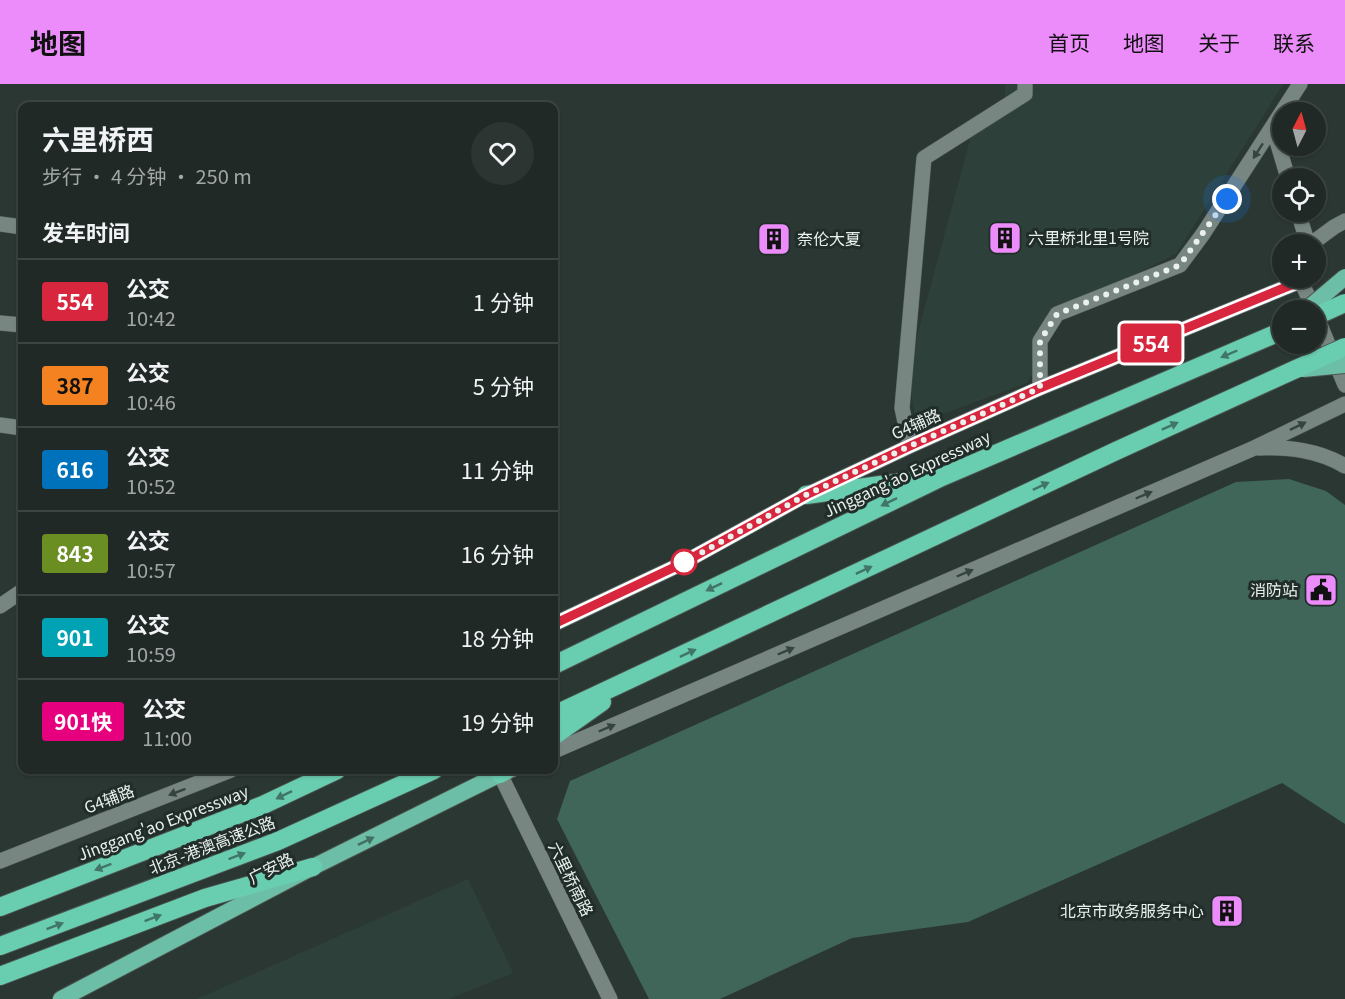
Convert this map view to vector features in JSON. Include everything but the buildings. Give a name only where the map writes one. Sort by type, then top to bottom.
[{"type":"highway","points":[[1318,300],[1345,277]]},
{"type":"highway","points":[[1326,312],[1345,303]]},
{"type":"highway","name":"Jinggang'ao Expressway","points":[[558,663],[942,477],[1272,336]]},
{"type":"highway","points":[[558,713],[1116,451],[1345,347]]},
{"type":"highway","points":[[1296,369],[1345,364]]},
{"type":"highway","points":[[806,495],[942,477]]},
{"type":"highway","points":[[558,733],[635,678]]},
{"type":"highway","name":"Jinggang'ao Expressway","points":[[0,907],[263,805],[329,774]]},
{"type":"highway","name":"北京-港澳高速公路","points":[[0,946],[278,841],[425,774]]},
{"type":"highway","name":"广安路","points":[[61,999],[313,867],[500,774]]},
{"type":"highway","points":[[0,975],[205,898],[313,867]]},
{"type":"street","points":[[910,446],[902,408],[924,158],[1025,93],[1025,84]]},
{"type":"street","points":[[1289,102],[1300,84]]},
{"type":"street","points":[[1040,388],[1040,341],[1057,314],[1180,265],[1272,130]]},
{"type":"street","points":[[1323,234],[1345,221]]},
{"type":"street","points":[[0,224],[18,226]]},
{"type":"street","name":"G4辅路","points":[[558,622],[679,565],[806,495],[910,446],[1040,388],[1279,288]]},
{"type":"street","points":[[0,323],[18,325]]},
{"type":"street","points":[[1326,340],[1345,385]]},
{"type":"street","points":[[558,749],[1252,449],[1345,404]]},
{"type":"street","points":[[0,425],[18,427]]},
{"type":"street","points":[[1252,449],[1299,449],[1322,455],[1345,466]]},
{"type":"street","points":[[0,606],[18,594]]},
{"type":"street","name":"六里桥南路","points":[[507,774],[610,999]]},
{"type":"street","name":"G4辅路","points":[[0,861],[204,775]]},
{"type":"shaded area","points":[[1005,84],[1283,84],[1176,254],[1068,308],[1027,383],[916,424],[908,370],[971,136],[1005,106]]},
{"type":"shaded area","points":[[1289,479],[1326,491],[1345,505],[1345,824],[1282,783],[968,922],[852,938],[720,999],[649,999],[557,819],[570,781],[1236,482]]},
{"type":"shaded area","points":[[468,879],[513,973],[449,999],[197,999]]},
{"type":"bus line","name":"554","points":[[558,622],[679,565],[806,495],[910,446],[1040,388],[1284,288]]},
{"type":"place","name":"六里桥北里1号院","points":[[1005,238]]},
{"type":"place","name":"奈伦大夏","points":[[774,239]]},
{"type":"place","name":"消防站","points":[[1321,590]]},
{"type":"place","name":"北京市政务服务中心","points":[[1227,911]]},
{"type":"route","points":[[684,562],[679,565],[806,495],[1040,388],[1040,341],[1057,314],[1180,265],[1227,199]]}]
